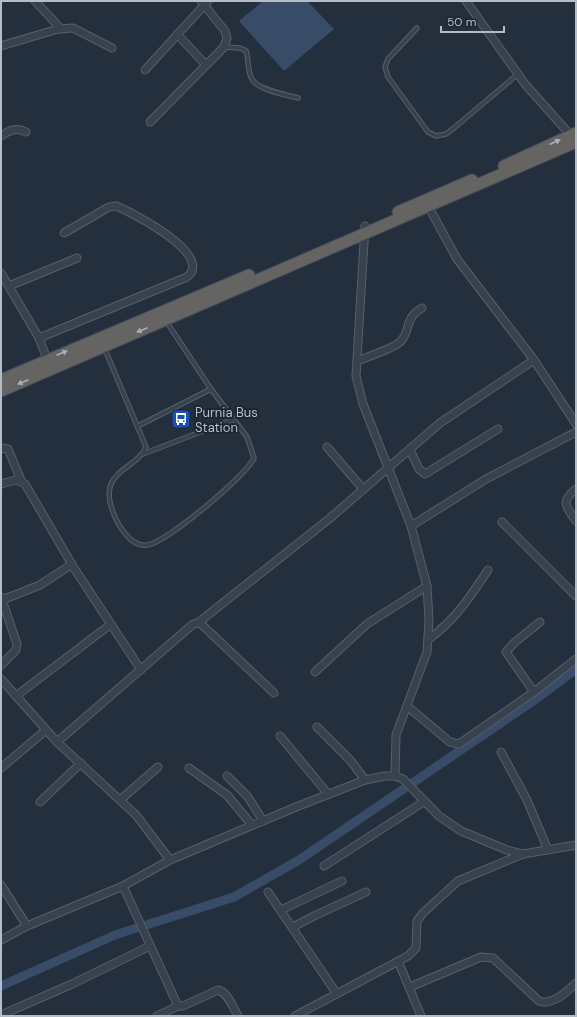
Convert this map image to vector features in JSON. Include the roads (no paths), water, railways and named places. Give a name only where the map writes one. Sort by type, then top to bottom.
[{"type":"highway","points":[[1,391],[101,342],[427,204],[575,138]]},
{"type":"highway","points":[[1,380],[47,359],[165,320],[365,230]]},
{"type":"street","points":[[35,1],[61,29]]},
{"type":"street","points":[[466,1],[518,74],[575,138]]},
{"type":"street","points":[[145,70],[204,2],[225,31],[226,38],[224,47],[150,122]]},
{"type":"street","points":[[1,46],[61,29],[73,28],[112,48]]},
{"type":"street","points":[[177,34],[206,65]]},
{"type":"street","points":[[1,136],[13,129],[19,129],[26,132]]},
{"type":"street","points":[[427,204],[457,259],[534,360],[576,424]]},
{"type":"street","points":[[39,338],[187,277],[193,272],[194,266],[191,259],[174,240],[163,232],[116,206],[109,207],[64,233]]},
{"type":"street","points":[[365,230],[356,376],[359,389],[411,526],[427,586],[429,639],[427,652],[396,734],[395,776]]},
{"type":"street","points":[[9,286],[77,258]]},
{"type":"street","points":[[1,273],[39,338],[47,359]]},
{"type":"street","points":[[358,361],[398,344],[405,336],[410,317],[422,308]]},
{"type":"street","points":[[57,742],[192,625],[199,622],[328,520],[440,423],[534,360]]},
{"type":"street","points":[[410,450],[419,469],[425,474],[498,429]]},
{"type":"street","points":[[411,526],[486,479],[576,432]]},
{"type":"street","points":[[327,447],[363,489]]},
{"type":"street","points":[[1,448],[8,449],[21,480],[33,496],[72,564],[141,670]]},
{"type":"street","points":[[1,484],[21,480]]},
{"type":"street","points":[[576,489],[568,495],[565,501],[567,509],[576,521]]},
{"type":"street","points":[[502,522],[576,596]]},
{"type":"street","points":[[1,665],[16,650],[17,644],[2,599],[40,585],[72,564]]},
{"type":"street","points":[[429,639],[446,626],[457,614],[488,570]]},
{"type":"street","points":[[315,672],[367,624],[427,586]]},
{"type":"street","points":[[199,622],[274,693]]},
{"type":"street","points":[[534,692],[506,652],[514,643],[540,622]]},
{"type":"street","points":[[16,696],[111,624]]},
{"type":"street","points":[[407,706],[450,742],[459,744],[534,692],[576,659]]},
{"type":"street","points":[[1,679],[57,742],[120,800],[150,831],[170,860]]},
{"type":"street","points":[[317,727],[351,761],[365,780]]},
{"type":"street","points":[[1,768],[46,730]]},
{"type":"street","points":[[280,736],[328,794]]},
{"type":"street","points":[[501,752],[527,800],[548,850]]},
{"type":"street","points":[[40,802],[81,763]]},
{"type":"street","points":[[120,800],[158,767]]},
{"type":"street","points":[[188,768],[226,795],[252,825]]},
{"type":"street","points":[[227,776],[248,797],[263,821]]},
{"type":"street","points":[[1,940],[27,926],[123,886],[170,860],[252,825],[365,780],[395,776],[403,779],[439,816],[461,831],[507,850],[523,854]]},
{"type":"street","points":[[324,866],[425,801]]},
{"type":"street","points":[[295,1016],[413,953],[416,948],[417,921],[423,913],[458,881],[523,854],[576,845]]},
{"type":"street","points":[[281,910],[342,881]]},
{"type":"street","points":[[1,885],[27,926]]},
{"type":"street","points":[[123,886],[178,1006]]},
{"type":"street","points":[[268,892],[337,994]]},
{"type":"street","points":[[293,928],[314,916],[366,892]]},
{"type":"street","points":[[1,1015],[70,985],[150,946]]},
{"type":"street","points":[[410,987],[481,957],[493,958],[539,1001],[545,1003],[551,1002],[576,984]]},
{"type":"street","points":[[398,961],[421,1016]]},
{"type":"street","points":[[156,1016],[178,1006],[183,1006],[218,990],[222,991],[226,995],[238,1016]]},
{"type":"lane","points":[[417,28],[388,58],[385,67],[388,77],[428,132],[436,136],[446,134],[454,128],[518,74]]},
{"type":"lane","points":[[224,47],[240,48],[246,51],[251,78],[256,84],[262,88],[298,98]]},
{"type":"lane","points":[[165,320],[211,389],[234,419],[247,437],[254,458],[252,465],[192,518],[164,538],[148,545],[138,544],[132,540],[121,527],[111,505],[109,489],[115,478],[143,454],[234,419]]},
{"type":"lane","points":[[101,342],[146,447],[143,454]]},
{"type":"lane","points":[[138,426],[211,389]]},
{"type":"water","points":[[263,1],[307,1],[334,29],[284,71],[239,21]]},
{"type":"waterway","points":[[1,986],[115,935],[234,897],[299,860],[539,697],[576,669]]},
{"type":"place","name":"Purnia Bus Station","points":[[181,419]]}]
